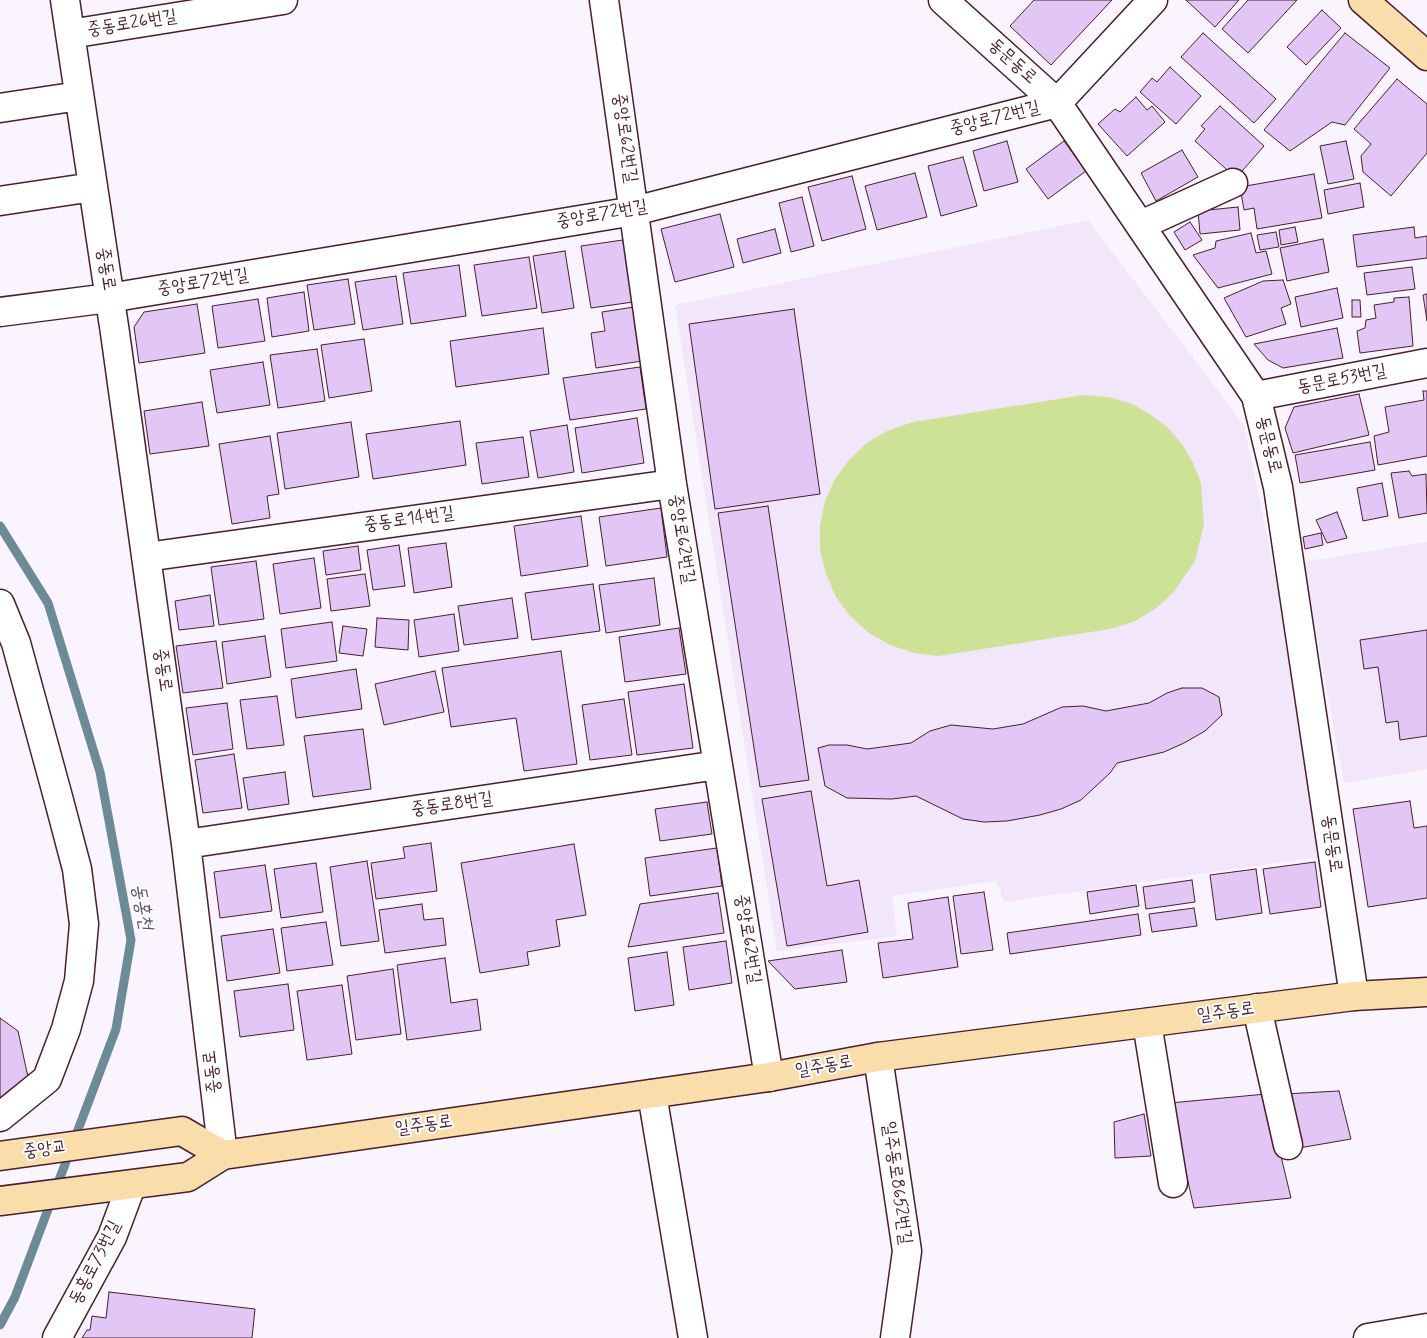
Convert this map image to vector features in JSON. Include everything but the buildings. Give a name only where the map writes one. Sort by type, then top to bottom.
[{"type":"main road","points":[[1363,0],[1427,56]]},
{"type":"main road","name":"일주동로","points":[[0,1201],[90,1188],[131,1186],[188,1177],[223,1155],[769,1077],[878,1057],[1354,996],[1427,992]]},
{"type":"main road","name":"중앙교","points":[[0,1156],[182,1131],[223,1155]]},
{"type":"street","name":"중동로","points":[[65,0],[186,844],[223,1155]]},
{"type":"street","name":"중동로26번길","points":[[70,34],[283,0]]},
{"type":"street","name":"중앙로62번길","points":[[604,0],[672,484],[769,1077]]},
{"type":"street","name":"동문동로","points":[[943,0],[1057,104],[1256,396],[1278,487],[1354,996]]},
{"type":"street","name":"중앙로72번길","points":[[0,312],[109,298],[634,211],[1057,104],[1153,0]]},
{"type":"street","points":[[0,108],[79,96]]},
{"type":"street","points":[[1141,225],[1233,183]]},
{"type":"street","points":[[0,201],[93,187]]},
{"type":"street","name":"동문로53번길","points":[[1256,396],[1427,363]]},
{"type":"street","name":"중동로14번길","points":[[146,557],[672,484]]},
{"type":"street","points":[[0,604],[16,643],[77,869],[84,924],[79,981],[66,1029],[47,1079],[0,1117]]},
{"type":"street","name":"중동로8번길","points":[[186,844],[718,765]]},
{"type":"street","points":[[1257,1008],[1288,1145]]},
{"type":"street","points":[[1147,1023],[1173,1183]]},
{"type":"street","name":"일주동로8652번길","points":[[878,1057],[907,1251],[894,1338]]},
{"type":"street","points":[[652,1094],[693,1338]]},
{"type":"street","name":"동홍로73번길","points":[[57,1338],[112,1237],[131,1186]]},
{"type":"street","points":[[1368,1338],[1427,1328]]},
{"type":"shaded area","points":[[1088,220],[1244,425],[1333,855],[1004,902],[996,881],[892,896],[897,936],[777,951],[675,305]]},
{"type":"shaded area","points":[[1427,542],[1427,769],[1344,783],[1303,562]]},
{"type":"green space","points":[[1084,395],[1109,397],[1132,404],[1151,415],[1168,428],[1182,444],[1193,463],[1201,483],[1204,524],[1195,561],[1173,593],[1155,609],[1133,622],[1110,629],[938,656],[914,653],[890,645],[869,633],[850,616],[836,597],[826,574],[820,550],[820,525],[825,501],[835,479],[850,459],[868,442],[889,430],[913,422]]},
{"type":"waterway","name":"동홍천","points":[[0,526],[48,603],[100,772],[131,940],[116,1029],[15,1297],[0,1325]]}]
